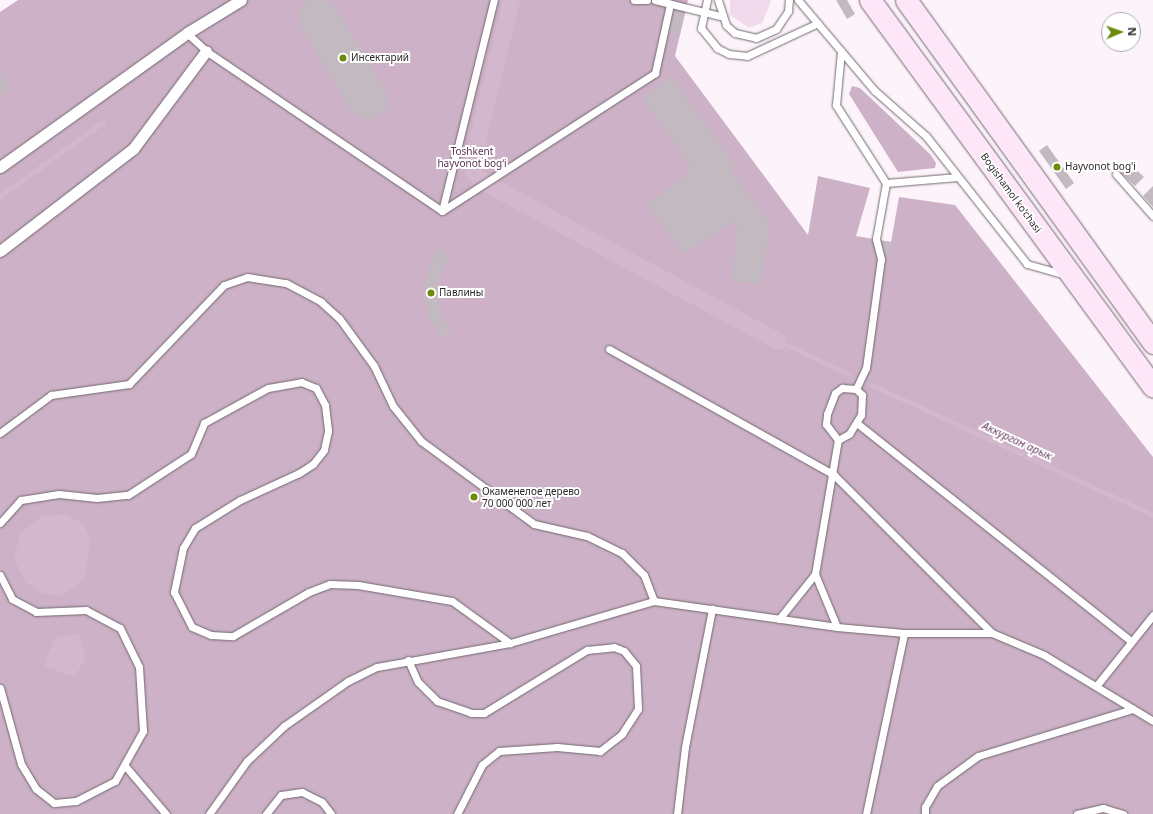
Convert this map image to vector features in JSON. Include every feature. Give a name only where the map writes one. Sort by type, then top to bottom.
[{"type":"main road","name":"Bogishamol ko'chasi","points":[[870,0],[1153,386]]},
{"type":"main road","points":[[906,0],[1153,343]]},
{"type":"street","points":[[0,167],[187,33],[241,0]]},
{"type":"street","points":[[0,251],[133,149],[206,51]]},
{"type":"lane","points":[[442,211],[494,0]]},
{"type":"lane","points":[[634,0],[647,0]]},
{"type":"lane","points":[[655,0],[720,16]]},
{"type":"lane","points":[[707,0],[701,28],[708,40],[730,54],[747,56],[818,23]]},
{"type":"lane","points":[[718,0],[720,16],[735,33],[756,38],[776,29],[783,21],[789,0]]},
{"type":"lane","points":[[798,0],[875,91],[926,136],[1027,264],[1073,277]]},
{"type":"lane","points":[[442,211],[655,72],[670,4]]},
{"type":"lane","points":[[187,33],[206,51],[442,211]]},
{"type":"lane","points":[[838,440],[858,424],[863,405],[856,389],[866,368],[881,259],[876,239],[886,183],[836,104],[841,51]]},
{"type":"lane","points":[[1116,174],[1153,216]]},
{"type":"lane","points":[[886,183],[958,177]]},
{"type":"lane","points":[[0,433],[51,396],[129,384],[224,285],[247,277],[286,283],[320,302],[339,318],[374,366],[393,406],[421,441],[534,524],[587,536],[622,554],[644,575],[654,602]]},
{"type":"lane","points":[[609,349],[834,475],[992,633],[1044,655],[1097,685],[1153,721]]},
{"type":"lane","points":[[0,523],[21,500],[59,494],[97,498],[128,495],[191,454],[204,423],[268,388],[301,382],[316,388],[325,405],[328,431],[324,450],[313,464],[299,474],[240,500],[195,528],[183,548],[174,592],[192,627],[211,635],[233,636],[309,592],[330,584],[358,585],[452,601],[510,643]]},
{"type":"lane","points":[[779,619],[816,574],[834,475],[838,440],[826,424],[827,414],[835,393],[842,388],[856,389]]},
{"type":"lane","points":[[858,424],[1130,640]]},
{"type":"lane","points":[[816,574],[837,627]]},
{"type":"lane","points":[[0,575],[12,599],[36,612],[86,610],[120,628],[132,646],[142,689],[143,731],[126,767],[115,781],[97,793],[76,801],[54,803],[36,789],[21,764],[0,688]]},
{"type":"lane","points":[[209,814],[247,761],[284,726],[348,681],[378,667],[408,660],[510,643],[654,602],[837,627],[904,634],[992,633]]},
{"type":"lane","points":[[677,814],[685,747],[712,609]]},
{"type":"lane","points":[[1097,685],[1130,640],[1153,615]]},
{"type":"lane","points":[[866,814],[904,634]]},
{"type":"lane","points":[[408,660],[418,682],[437,701],[471,713],[484,713],[587,650],[614,647],[624,651],[636,666],[638,709],[622,734],[600,751],[558,747],[498,751],[482,765],[457,814]]},
{"type":"lane","points":[[925,814],[925,807],[937,786],[978,756],[1133,709]]},
{"type":"lane","points":[[126,767],[166,814]]},
{"type":"lane","points":[[266,814],[281,795],[302,792],[322,802],[331,814]]},
{"type":"lane","points":[[1077,814],[1103,808],[1123,814]]},
{"type":"shaded area","points":[[730,0],[771,1],[762,23],[749,28],[730,15]]},
{"type":"shaded area","points":[[67,514],[84,525],[90,541],[86,574],[75,587],[60,596],[42,593],[26,583],[14,559],[20,534],[42,516]]},
{"type":"shaded area","points":[[79,634],[86,659],[74,677],[44,666],[55,637]]},
{"type":"green space","name":"Toshkent hayvonot bogʻi","points":[[18,0],[688,0],[675,56],[808,235],[818,176],[870,188],[856,236],[891,242],[899,197],[955,205],[1153,457],[1153,814],[0,814],[0,12]]},
{"type":"green space","points":[[852,86],[860,88],[931,155],[936,163],[935,168],[898,172],[849,94]]},
{"type":"building","name":"Инсектарий","points":[[307,0],[328,0],[334,6],[385,89],[388,106],[376,119],[360,118],[351,110],[301,27],[299,9]]},
{"type":"building","points":[[836,0],[847,0],[855,14],[847,19]]},
{"type":"building","points":[[673,11],[685,13],[680,35],[669,32]]},
{"type":"building","points":[[0,71],[7,83],[6,92],[0,95]]},
{"type":"building","points":[[671,77],[736,165],[730,169],[770,223],[761,284],[732,281],[737,227],[733,221],[684,254],[647,205],[688,174],[685,170],[691,166],[642,98]]},
{"type":"building","name":"Hayvonot bog'i","points":[[1047,145],[1074,183],[1066,189],[1039,151]]},
{"type":"building","points":[[1129,163],[1144,177],[1135,186],[1120,172]]},
{"type":"building","points":[[1153,186],[1153,207],[1143,196]]},
{"type":"building","points":[[884,241],[891,242],[889,257],[881,255]]},
{"type":"building","name":"Павлины","points":[[438,247],[450,254],[439,277],[438,292],[443,319],[452,330],[442,339],[429,318],[424,293],[429,267]]},
{"type":"waterway","points":[[511,0],[472,161],[474,172],[482,181],[778,341]]},
{"type":"waterway","points":[[0,196],[103,122]]},
{"type":"waterway","name":"Аккурган арык","points":[[778,341],[848,374]]},
{"type":"waterway","name":"Аккурган арык","points":[[872,385],[1153,515]]},
{"type":"place","name":"Инсектарий","points":[[343,58]]},
{"type":"place","name":"Hayvonot bog'i","points":[[1057,167]]},
{"type":"place","name":"Павлины","points":[[431,293]]},
{"type":"place","name":"Окаменелое дерево 70 000 000 лет","points":[[474,497]]}]
